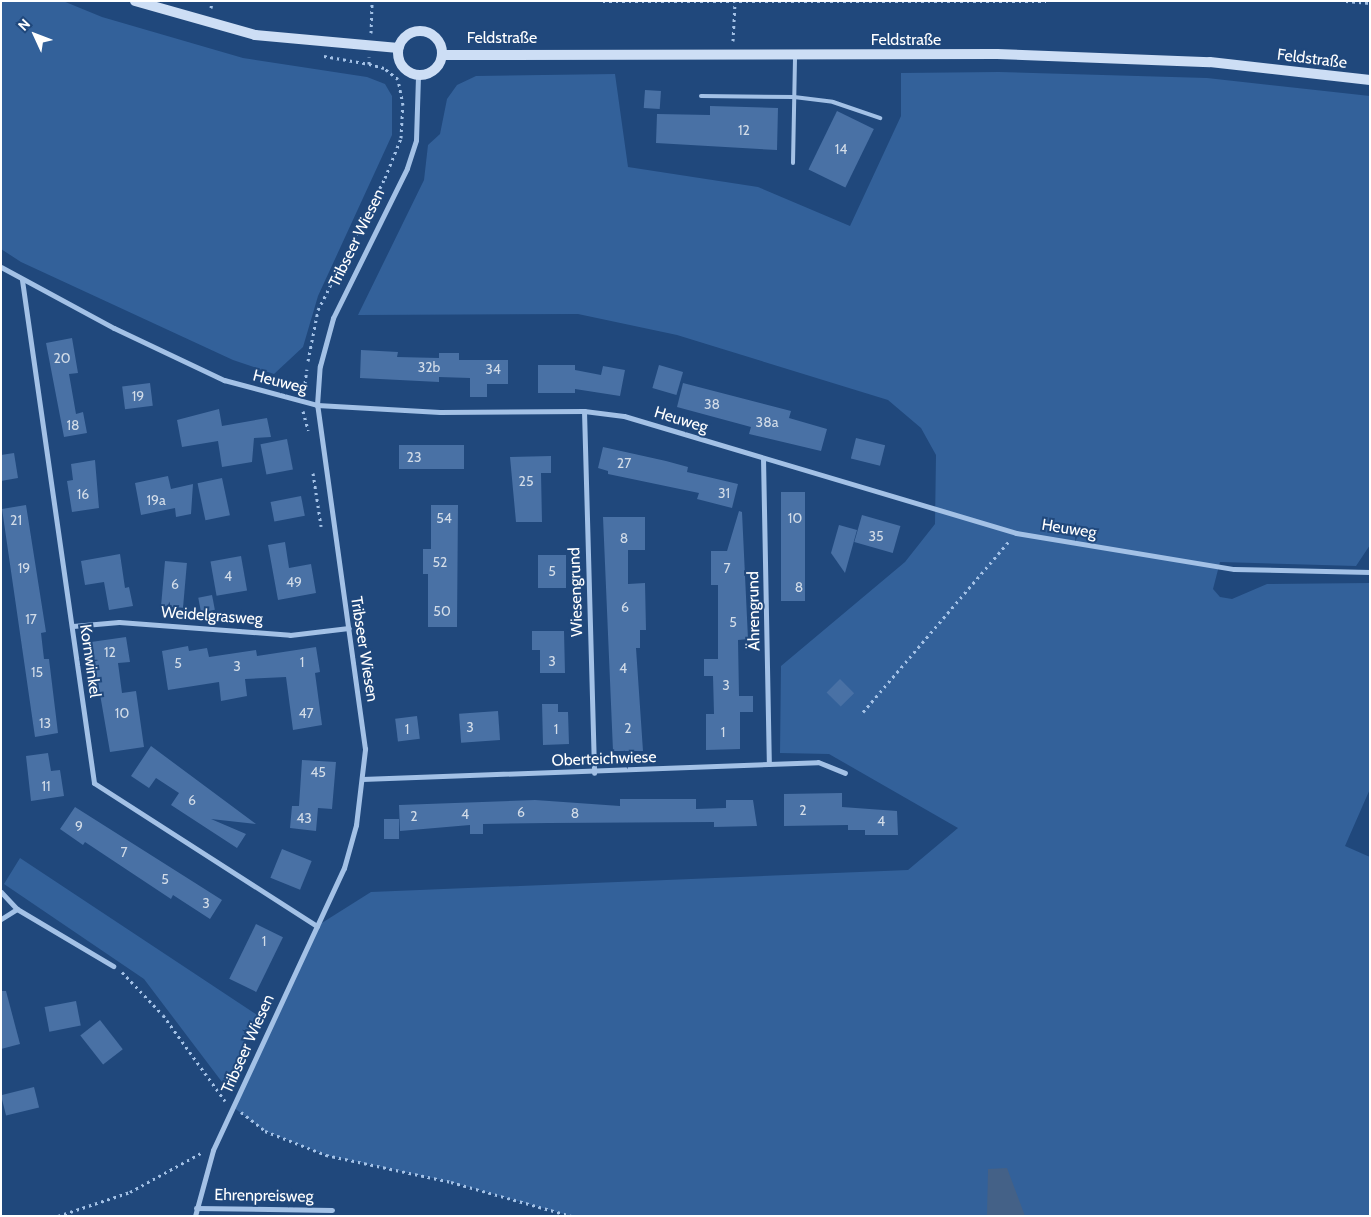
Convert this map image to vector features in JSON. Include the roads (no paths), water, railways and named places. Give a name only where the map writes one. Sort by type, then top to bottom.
[{"type":"main road","points":[[136,1],[255,34],[370,48],[398,48]]},
{"type":"main road","points":[[420,31],[439,41],[442,55],[437,68],[418,75],[404,69],[398,48],[406,36],[420,31]]},
{"type":"main road","name":"Feldstraße","points":[[442,55],[733,52],[795,54],[997,54],[1210,62],[1370,80]]},
{"type":"street","name":"Tribseer Wiesen","points":[[195,1216],[213,1150],[344,868],[356,825],[365,749],[317,405],[320,366],[333,318],[407,168],[416,140],[418,75]]},
{"type":"street","name":"Heuweg","points":[[1,267],[22,280],[224,380],[302,399],[317,405],[440,412],[584,411],[624,416],[1016,533],[1234,569],[1370,572]]},
{"type":"street","name":"Kornwinkel","points":[[22,280],[94,783],[317,926]]},
{"type":"street","name":"Wiesengrund","points":[[584,411],[594,773]]},
{"type":"street","name":"Ährengrund","points":[[764,458],[769,764]]},
{"type":"street","name":"Weidelgrasweg","points":[[73,626],[118,622],[290,635],[349,628]]},
{"type":"street","name":"Oberteichwiese","points":[[362,779],[594,773],[818,762],[845,773]]},
{"type":"street","points":[[1,892],[17,909],[113,966]]},
{"type":"street","points":[[1,919],[17,909]]},
{"type":"street","name":"Ehrenpreisweg","points":[[196,1208],[332,1210]]},
{"type":"lane","points":[[793,163],[795,54]]},
{"type":"lane","points":[[701,96],[794,97],[832,102],[880,118]]}]
